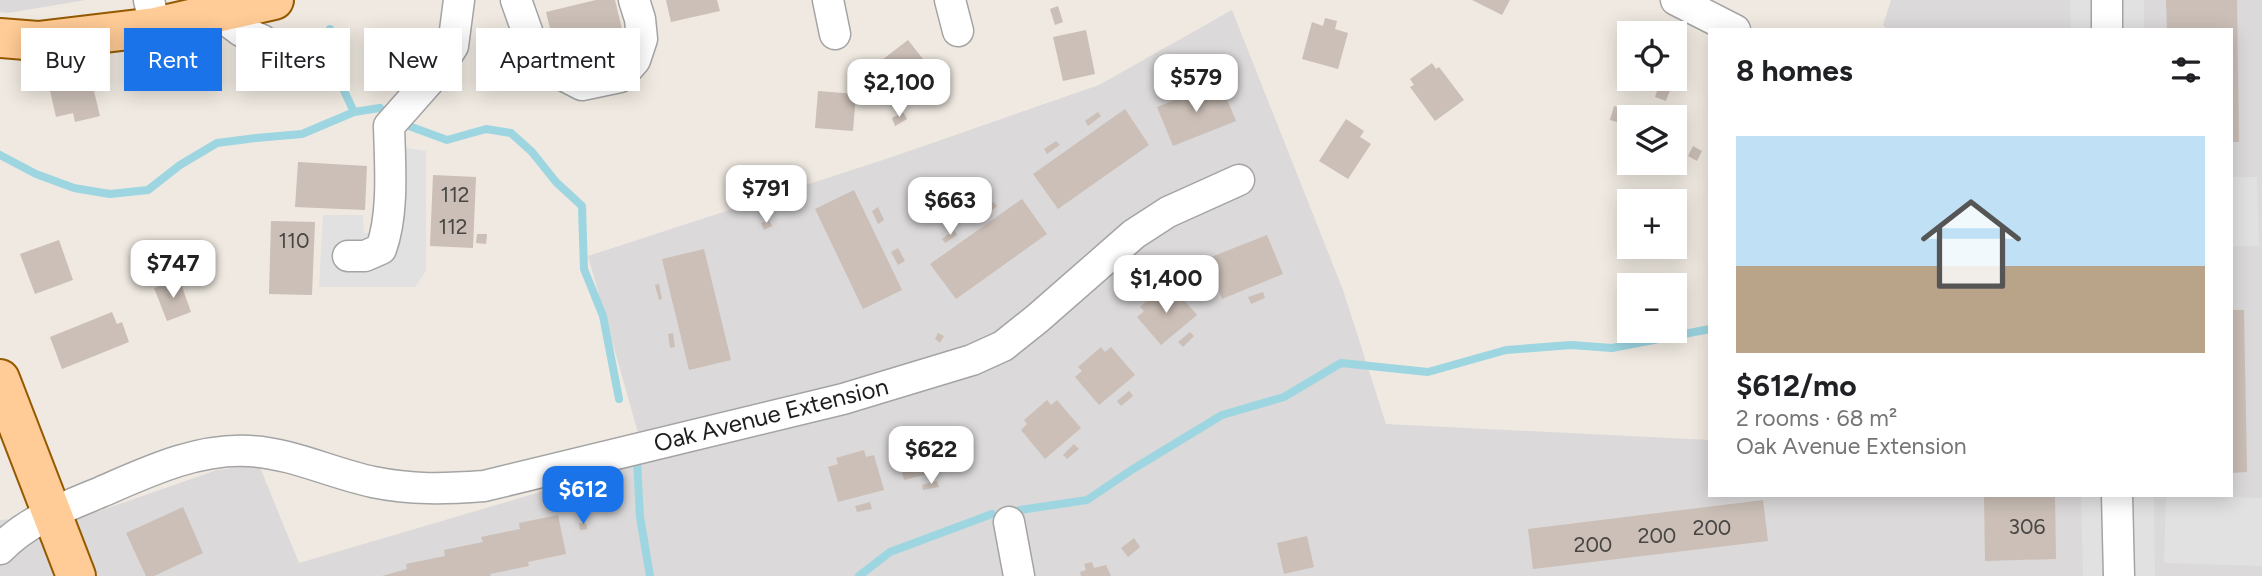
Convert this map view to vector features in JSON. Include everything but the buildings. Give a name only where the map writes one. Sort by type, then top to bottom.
[{"type":"main road","points":[[91,28],[152,13],[217,13],[274,0]]},
{"type":"main road","points":[[0,38],[21,40]]},
{"type":"main road","points":[[0,62],[21,50]]},
{"type":"main road","points":[[0,379],[76,576]]},
{"type":"street","points":[[348,256],[365,256],[381,249],[386,236],[389,126],[435,74],[453,46],[459,0]]},
{"type":"street","points":[[516,0],[532,45],[552,70],[582,85],[620,77],[635,61],[642,39],[634,0]]},
{"type":"street","points":[[828,0],[835,34]]},
{"type":"street","points":[[950,0],[958,31]]},
{"type":"street","points":[[1676,0],[1731,28]]},
{"type":"street","points":[[2107,0],[2108,28]]},
{"type":"street","points":[[217,13],[237,28]]},
{"type":"street","name":"Oak Avenue Extension","points":[[0,549],[29,524],[52,513],[154,470],[204,455],[248,451],[302,461],[372,482],[431,490],[484,486],[843,399],[972,360],[1003,346],[1134,234],[1168,212],[1240,180]]},
{"type":"street","points":[[2117,497],[2119,576]]},
{"type":"street","points":[[1009,522],[1019,576]]},
{"type":"shaded area","points":[[0,0],[86,0],[8,13],[0,12]]},
{"type":"shaded area","points":[[1891,0],[2262,0],[2262,576],[0,576],[0,520],[91,514],[217,470],[259,465],[299,563],[646,461],[588,256],[889,158],[1099,85],[1232,10],[1343,290],[1386,424],[1708,440],[1708,497],[2233,497],[2233,28],[1886,28],[1883,25]]},
{"type":"shaded area","points":[[2070,0],[2144,0],[2144,28],[2071,28]]},
{"type":"shaded area","points":[[381,144],[426,151],[426,271],[415,287],[319,287],[323,215],[363,215],[364,233],[375,233]]},
{"type":"shaded area","points":[[2233,177],[2257,177],[2259,246],[2233,246]]},
{"type":"shaded area","points":[[2081,497],[2154,497],[2155,576],[2083,576]]},
{"type":"shaded area","points":[[2166,497],[2262,498],[2262,566],[2164,563]]},
{"type":"waterway","points":[[344,91],[354,112]]},
{"type":"waterway","points":[[0,155],[36,174],[74,188],[110,194],[148,190],[180,165],[217,143],[302,134],[354,112],[380,108]]},
{"type":"waterway","points":[[409,126],[447,140],[486,129],[511,133],[582,206],[584,269],[603,316],[619,399]]},
{"type":"waterway","points":[[1020,510],[1087,500],[1222,415],[1284,397],[1341,363],[1428,372],[1506,350],[1571,345],[1612,348],[1708,329]]},
{"type":"waterway","points":[[637,461],[640,517],[650,576]]},
{"type":"waterway","points":[[859,576],[890,552],[992,514]]}]
